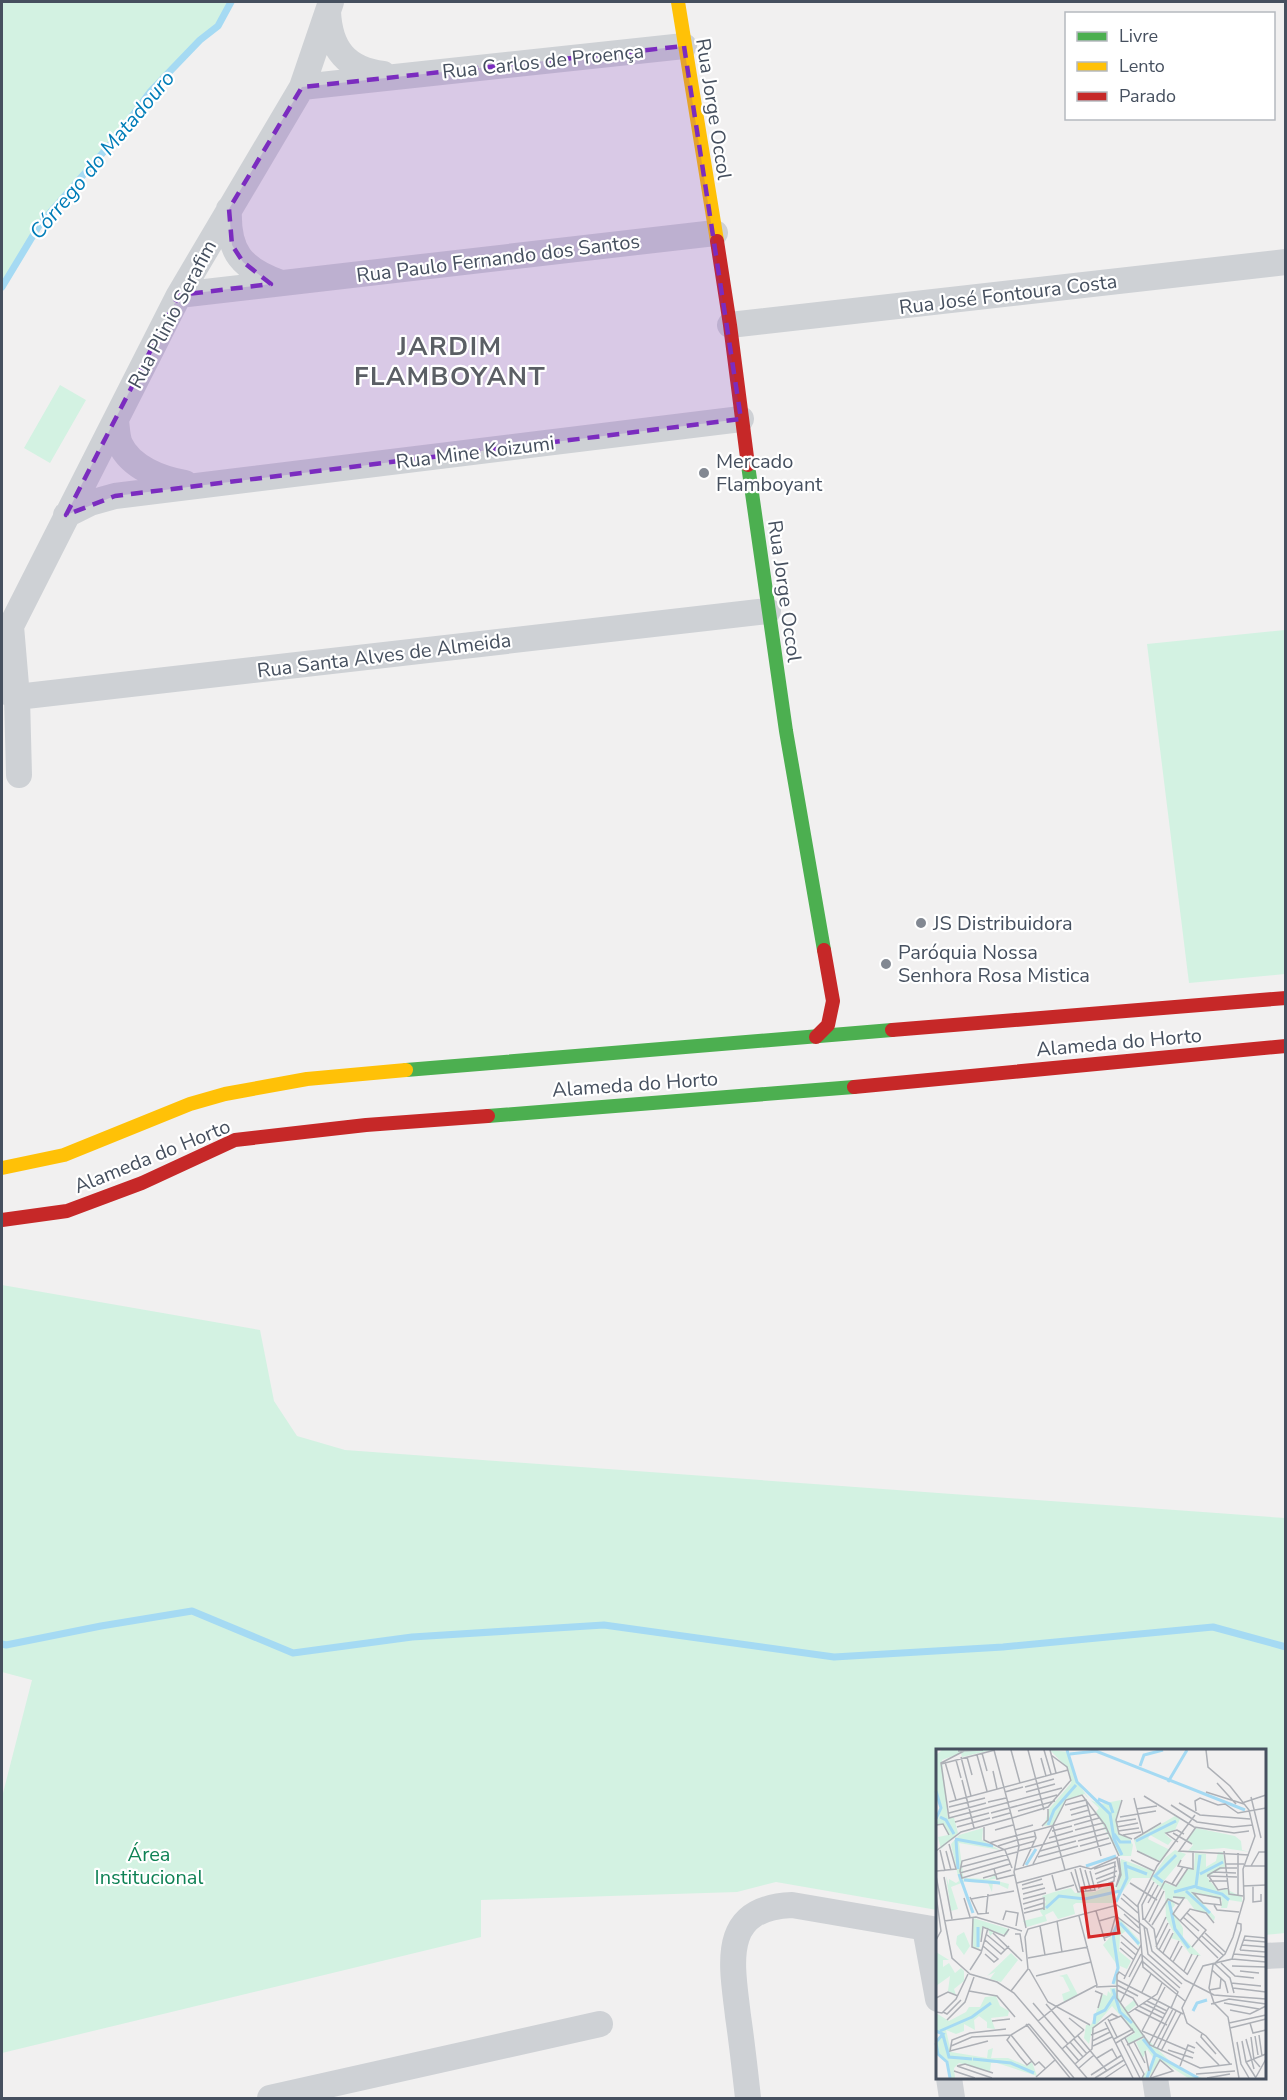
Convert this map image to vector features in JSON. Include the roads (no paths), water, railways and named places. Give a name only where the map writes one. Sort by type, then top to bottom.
[{"type":"main road","name":"Rua Jorge Occol","points":[[678,2],[729,325],[786,731],[833,1001],[828,1025],[816,1037]]},
{"type":"main road","name":"Alameda do Horto","points":[[2,1168],[65,1155],[167,1113],[209,1098],[252,1087],[340,1076],[1286,998]]},
{"type":"main road","name":"Alameda do Horto","points":[[2,1220],[67,1211],[142,1182],[234,1140],[366,1125],[834,1089],[1286,1046]]},
{"type":"street","name":"Rua Carlos de Proença","points":[[329,8],[332,38],[342,55],[353,66],[367,72],[401,76]]},
{"type":"street","name":"Rua Plinio Serafim","points":[[19,775],[9,693],[6,633],[179,295],[302,87],[329,8]]},
{"type":"street","name":"Rua Carlos de Proença","points":[[302,87],[684,46]]},
{"type":"street","points":[[229,209],[232,245],[243,262],[259,275],[281,283]]},
{"type":"street","name":"Rua Paulo Fernando dos Santos","points":[[179,295],[715,233]]},
{"type":"street","name":"Rua José Fontoura Costa","points":[[729,325],[1286,262]]},
{"type":"street","name":"Rua Mine Koizumi","points":[[66,515],[100,499],[741,419]]},
{"type":"street","name":"Rua Mine Koizumi","points":[[116,420],[121,446],[135,462],[167,480],[209,485]]},
{"type":"street","name":"Rua Santa Alves de Almeida","points":[[9,693],[768,611]]},
{"type":"street","points":[[748,2098],[732,1960],[738,1934],[745,1923],[757,1913],[773,1906],[792,1905],[931,1929],[936,1979]]},
{"type":"street","points":[[1266,1956],[1286,1954]]},
{"type":"street","points":[[270,2098],[600,2024]]},
{"type":"street","points":[[949,2079],[952,2098]]},
{"type":"street","points":[[1155,2079],[1158,2098]]},
{"type":"waterway","name":"Córrego do Matadouro","points":[[2,287],[40,224],[115,139],[150,92],[200,40],[218,26],[231,2]]},
{"type":"waterway","points":[[2,1644],[192,1611],[293,1653],[412,1637],[604,1625],[834,1657],[1003,1647],[1213,1627],[1286,1647]]},
{"type":"place","name":"Mercado Flamboyant","points":[[704,473]]},
{"type":"place","name":"JS Distribuidora","points":[[921,923]]},
{"type":"place","name":"Paróquia Nossa Senhora Rosa Mistica","points":[[886,964]]},
{"type":"district","name":"JARDIM FLAMBOYANT","points":[[450,361]]},
{"type":"park label","name":"Área Institucional","points":[[149,1866]]}]
